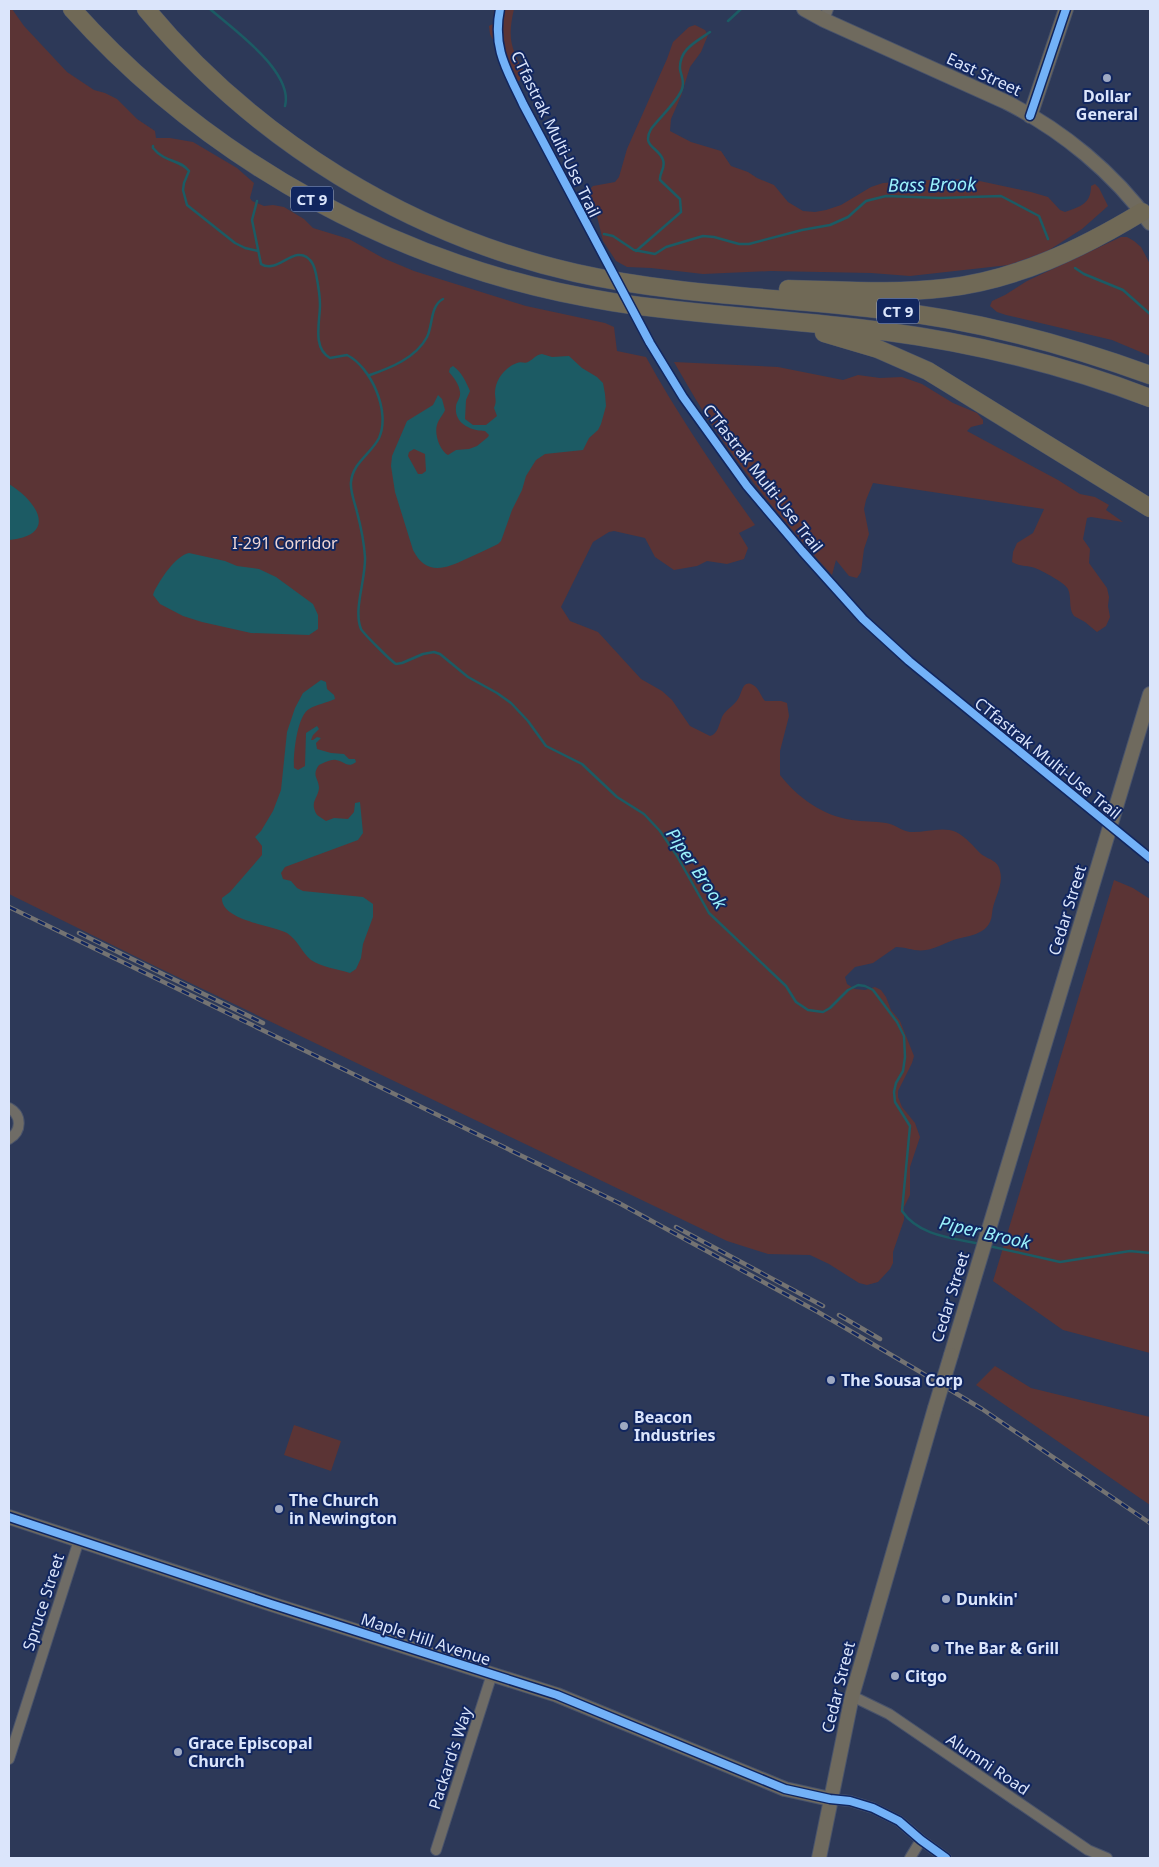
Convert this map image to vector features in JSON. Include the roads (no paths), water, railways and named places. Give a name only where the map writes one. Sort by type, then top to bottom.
[{"type":"highway","name":"CT 9","points":[[72,9],[122,60],[180,111],[250,162],[324,206],[361,224],[448,260],[540,288],[601,300],[652,308],[885,331],[983,348],[1070,371],[1150,398]]},
{"type":"highway","name":"CT 9","points":[[146,9],[197,65],[246,109],[298,149],[353,184],[398,209],[457,236],[525,259],[588,275],[640,284],[859,306],[948,319],[1040,340],[1150,375]]},
{"type":"highway","points":[[673,288],[685,285],[706,284],[789,289],[896,291],[961,286],[1000,277],[1043,263],[1148,214]]},
{"type":"highway","points":[[798,322],[824,334],[878,349],[928,371],[1150,508]]},
{"type":"main road","name":"East Street","points":[[804,9],[826,14],[1006,102],[1030,116],[1090,158],[1148,214]]},
{"type":"main road","points":[[1030,116],[1066,9]]},
{"type":"main road","name":"Cedar Street","points":[[819,1858],[852,1696],[935,1408],[1150,694]]},
{"type":"main road","name":"Maple Hill Avenue","points":[[9,1517],[271,1604],[557,1695],[785,1789],[830,1799]]},
{"type":"street","points":[[9,1108],[16,1113],[19,1122],[17,1131],[9,1139]]},
{"type":"street","name":"Spruce Street","points":[[9,1759],[79,1540]]},
{"type":"street","name":"Packard's Way","points":[[436,1850],[492,1674]]},
{"type":"street","name":"Alumni Road","points":[[852,1696],[889,1714],[1088,1850],[1107,1858]]},
{"type":"street","points":[[830,1799],[850,1801],[873,1808],[899,1821],[920,1840],[946,1858]]},
{"type":"street","points":[[910,1858],[920,1840]]},
{"type":"waterway","name":"Piper Brook","points":[[210,9],[260,52],[271,66],[280,79],[285,93],[285,106]]},
{"type":"waterway","points":[[728,21],[741,9]]},
{"type":"waterway","points":[[636,251],[681,212],[680,199],[660,180],[664,166],[663,160],[649,143],[648,135],[680,94],[683,86],[680,62],[685,51],[710,32]]},
{"type":"waterway","points":[[153,146],[162,156],[181,164],[189,171],[183,190],[187,205],[235,243],[258,251]]},
{"type":"waterway","name":"Bass Brook","points":[[604,234],[613,236],[634,250],[655,254],[666,247],[703,236],[739,244],[749,244],[802,230],[830,225],[848,217],[866,201],[886,196],[940,198],[1001,196],[1039,216],[1048,239]]},
{"type":"waterway","name":"Piper Brook","points":[[257,201],[252,220],[261,264],[273,266],[298,255],[304,256],[311,262],[315,271],[319,293],[318,334],[321,348],[324,354],[330,358],[347,355],[356,361],[371,380],[380,403],[382,427],[379,438],[355,469],[351,482],[365,557],[358,613],[361,629],[396,664],[423,654],[434,652],[440,654],[468,677],[511,703],[528,721],[546,746],[582,764],[617,797],[644,814],[660,831],[677,856],[709,913],[786,986],[796,1002],[808,1010],[823,1012],[830,1008],[848,990],[858,985],[873,990],[897,1022],[904,1036],[905,1057],[903,1071],[896,1083],[894,1092],[895,1102],[910,1126],[902,1211],[917,1226],[927,1231],[948,1238],[981,1244]]},
{"type":"waterway","name":"Bass Brook","points":[[1075,268],[1084,274],[1123,290],[1150,314]]},
{"type":"waterway","name":"Bass Brook","points":[[370,375],[402,361],[416,351],[427,337],[436,306],[443,299]]},
{"type":"waterway","name":"Piper Brook","points":[[989,1246],[1060,1262],[1130,1251],[1150,1253]]},
{"type":"railway","points":[[9,907],[619,1203],[818,1312],[982,1409],[1150,1523]]},
{"type":"railway","points":[[79,933],[263,1023]]},
{"type":"railway","points":[[676,1227],[823,1306]]},
{"type":"railway","points":[[839,1315],[880,1339]]},
{"type":"place","name":"Dollar General","points":[[1107,78]]},
{"type":"place","name":"The Sousa Corp","points":[[831,1380]]},
{"type":"place","name":"Beacon Industries","points":[[624,1426]]},
{"type":"place","name":"The Church in Newington","points":[[279,1509]]},
{"type":"place","name":"Dunkin'","points":[[946,1599]]},
{"type":"place","name":"The Bar & Grill","points":[[935,1648]]},
{"type":"place","name":"Citgo","points":[[895,1676]]},
{"type":"place","name":"Grace Episcopal Church","points":[[178,1752]]},
{"type":"park label","name":"I-291 Corridor","points":[[285,543]]}]
